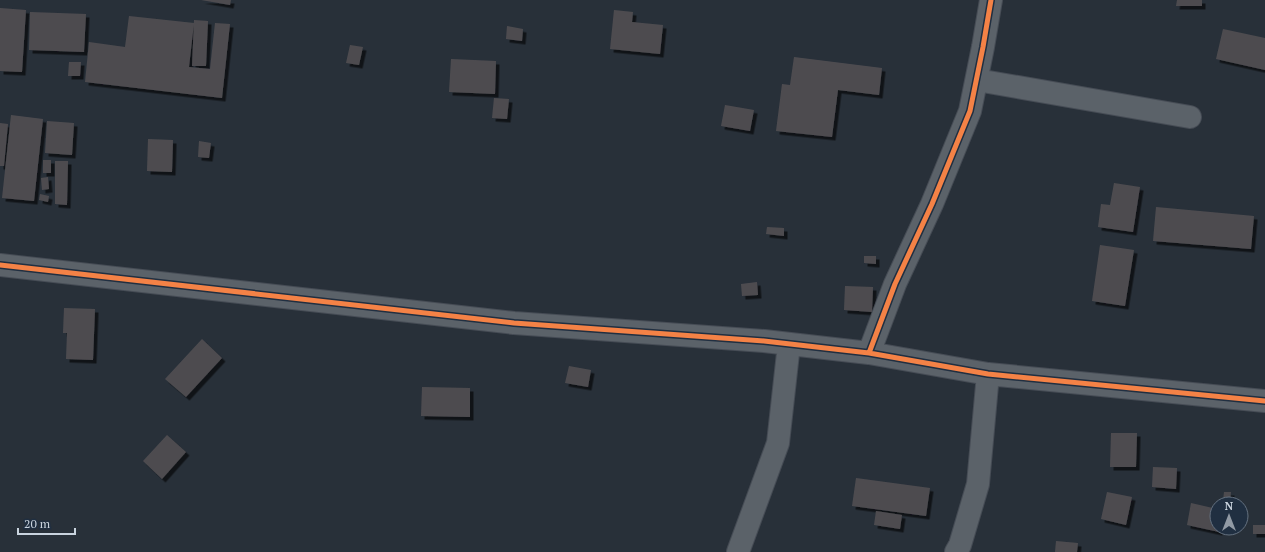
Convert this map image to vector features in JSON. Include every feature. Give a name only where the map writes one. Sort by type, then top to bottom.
[{"type":"street","points":[[869,353],[894,284],[932,204],[970,112],[991,0]]},
{"type":"street","points":[[977,80],[1190,117]]},
{"type":"street","points":[[0,265],[514,323],[764,341],[869,353],[988,374],[1265,401]]},
{"type":"street","points":[[738,552],[778,443],[789,344]]},
{"type":"street","points":[[956,552],[960,545],[978,484],[988,374]]},
{"type":"building","points":[[201,0],[231,0],[230,5]]},
{"type":"building","points":[[1177,0],[1202,0],[1202,6],[1176,6]]},
{"type":"building","points":[[0,8],[26,10],[22,72],[0,71]]},
{"type":"building","points":[[614,10],[633,12],[632,22],[663,25],[660,54],[610,49]]},
{"type":"building","points":[[30,12],[86,14],[84,52],[29,50]]},
{"type":"building","points":[[129,16],[194,23],[189,67],[210,69],[215,23],[230,24],[222,98],[85,82],[89,42],[125,47]]},
{"type":"building","points":[[194,20],[208,21],[206,66],[192,66]]},
{"type":"building","points":[[507,26],[523,29],[522,41],[506,39]]},
{"type":"building","points":[[1223,29],[1265,38],[1265,70],[1216,59]]},
{"type":"building","points":[[350,45],[363,47],[359,65],[346,63]]},
{"type":"building","points":[[794,57],[882,68],[879,95],[838,90],[832,137],[776,131],[782,84],[790,85]]},
{"type":"building","points":[[451,59],[496,61],[495,94],[449,92]]},
{"type":"building","points":[[69,62],[81,62],[80,76],[68,76]]},
{"type":"building","points":[[494,98],[509,99],[507,119],[492,118]]},
{"type":"building","points":[[725,105],[754,110],[750,131],[721,126]]},
{"type":"building","points":[[11,115],[43,119],[34,201],[2,198]]},
{"type":"building","points":[[47,121],[74,123],[72,155],[45,153]]},
{"type":"building","points":[[0,123],[8,124],[4,166],[0,166]]},
{"type":"building","points":[[148,139],[173,140],[172,172],[147,171]]},
{"type":"building","points":[[199,141],[211,143],[209,158],[198,157]]},
{"type":"building","points":[[43,160],[51,160],[51,173],[43,173]]},
{"type":"building","points":[[55,161],[68,161],[67,205],[55,204]]},
{"type":"building","points":[[48,177],[49,189],[42,190],[41,178]]},
{"type":"building","points":[[1114,183],[1140,187],[1133,232],[1098,227],[1101,204],[1110,205]]},
{"type":"building","points":[[40,194],[49,196],[48,202],[39,200]]},
{"type":"building","points":[[1156,207],[1254,216],[1251,249],[1153,241]]},
{"type":"building","points":[[767,227],[784,228],[784,236],[766,234]]},
{"type":"building","points":[[1100,245],[1134,250],[1125,306],[1092,301]]},
{"type":"building","points":[[864,256],[876,256],[876,264],[864,263]]},
{"type":"building","points":[[757,282],[758,295],[742,296],[741,284]]},
{"type":"building","points":[[845,286],[873,287],[872,312],[844,310]]},
{"type":"building","points":[[64,308],[95,309],[93,360],[66,359],[67,333],[63,333]]},
{"type":"building","points":[[202,339],[222,358],[186,397],[165,379]]},
{"type":"building","points":[[569,366],[591,370],[588,387],[565,383]]},
{"type":"building","points":[[422,387],[470,388],[470,417],[421,416]]},
{"type":"building","points":[[1111,433],[1137,433],[1136,467],[1110,467]]},
{"type":"building","points":[[167,435],[186,452],[162,479],[143,461]]},
{"type":"building","points":[[1153,467],[1177,468],[1176,489],[1152,487]]},
{"type":"building","points":[[856,478],[930,488],[926,516],[852,506]]},
{"type":"building","points":[[1107,492],[1132,497],[1126,525],[1101,519]]},
{"type":"building","points":[[1224,492],[1231,492],[1231,496],[1224,496]]},
{"type":"building","points":[[1191,503],[1209,507],[1209,530],[1187,525]]},
{"type":"building","points":[[876,511],[902,515],[900,529],[874,525]]},
{"type":"building","points":[[1253,525],[1265,525],[1265,534],[1253,534]]},
{"type":"building","points":[[1056,541],[1078,543],[1077,552],[1055,552]]},
{"type":"cycle path","points":[[869,353],[895,284],[932,204],[970,111],[991,0]]},
{"type":"cycle path","points":[[0,265],[514,323],[764,341],[869,353],[988,374],[1265,401]]}]
